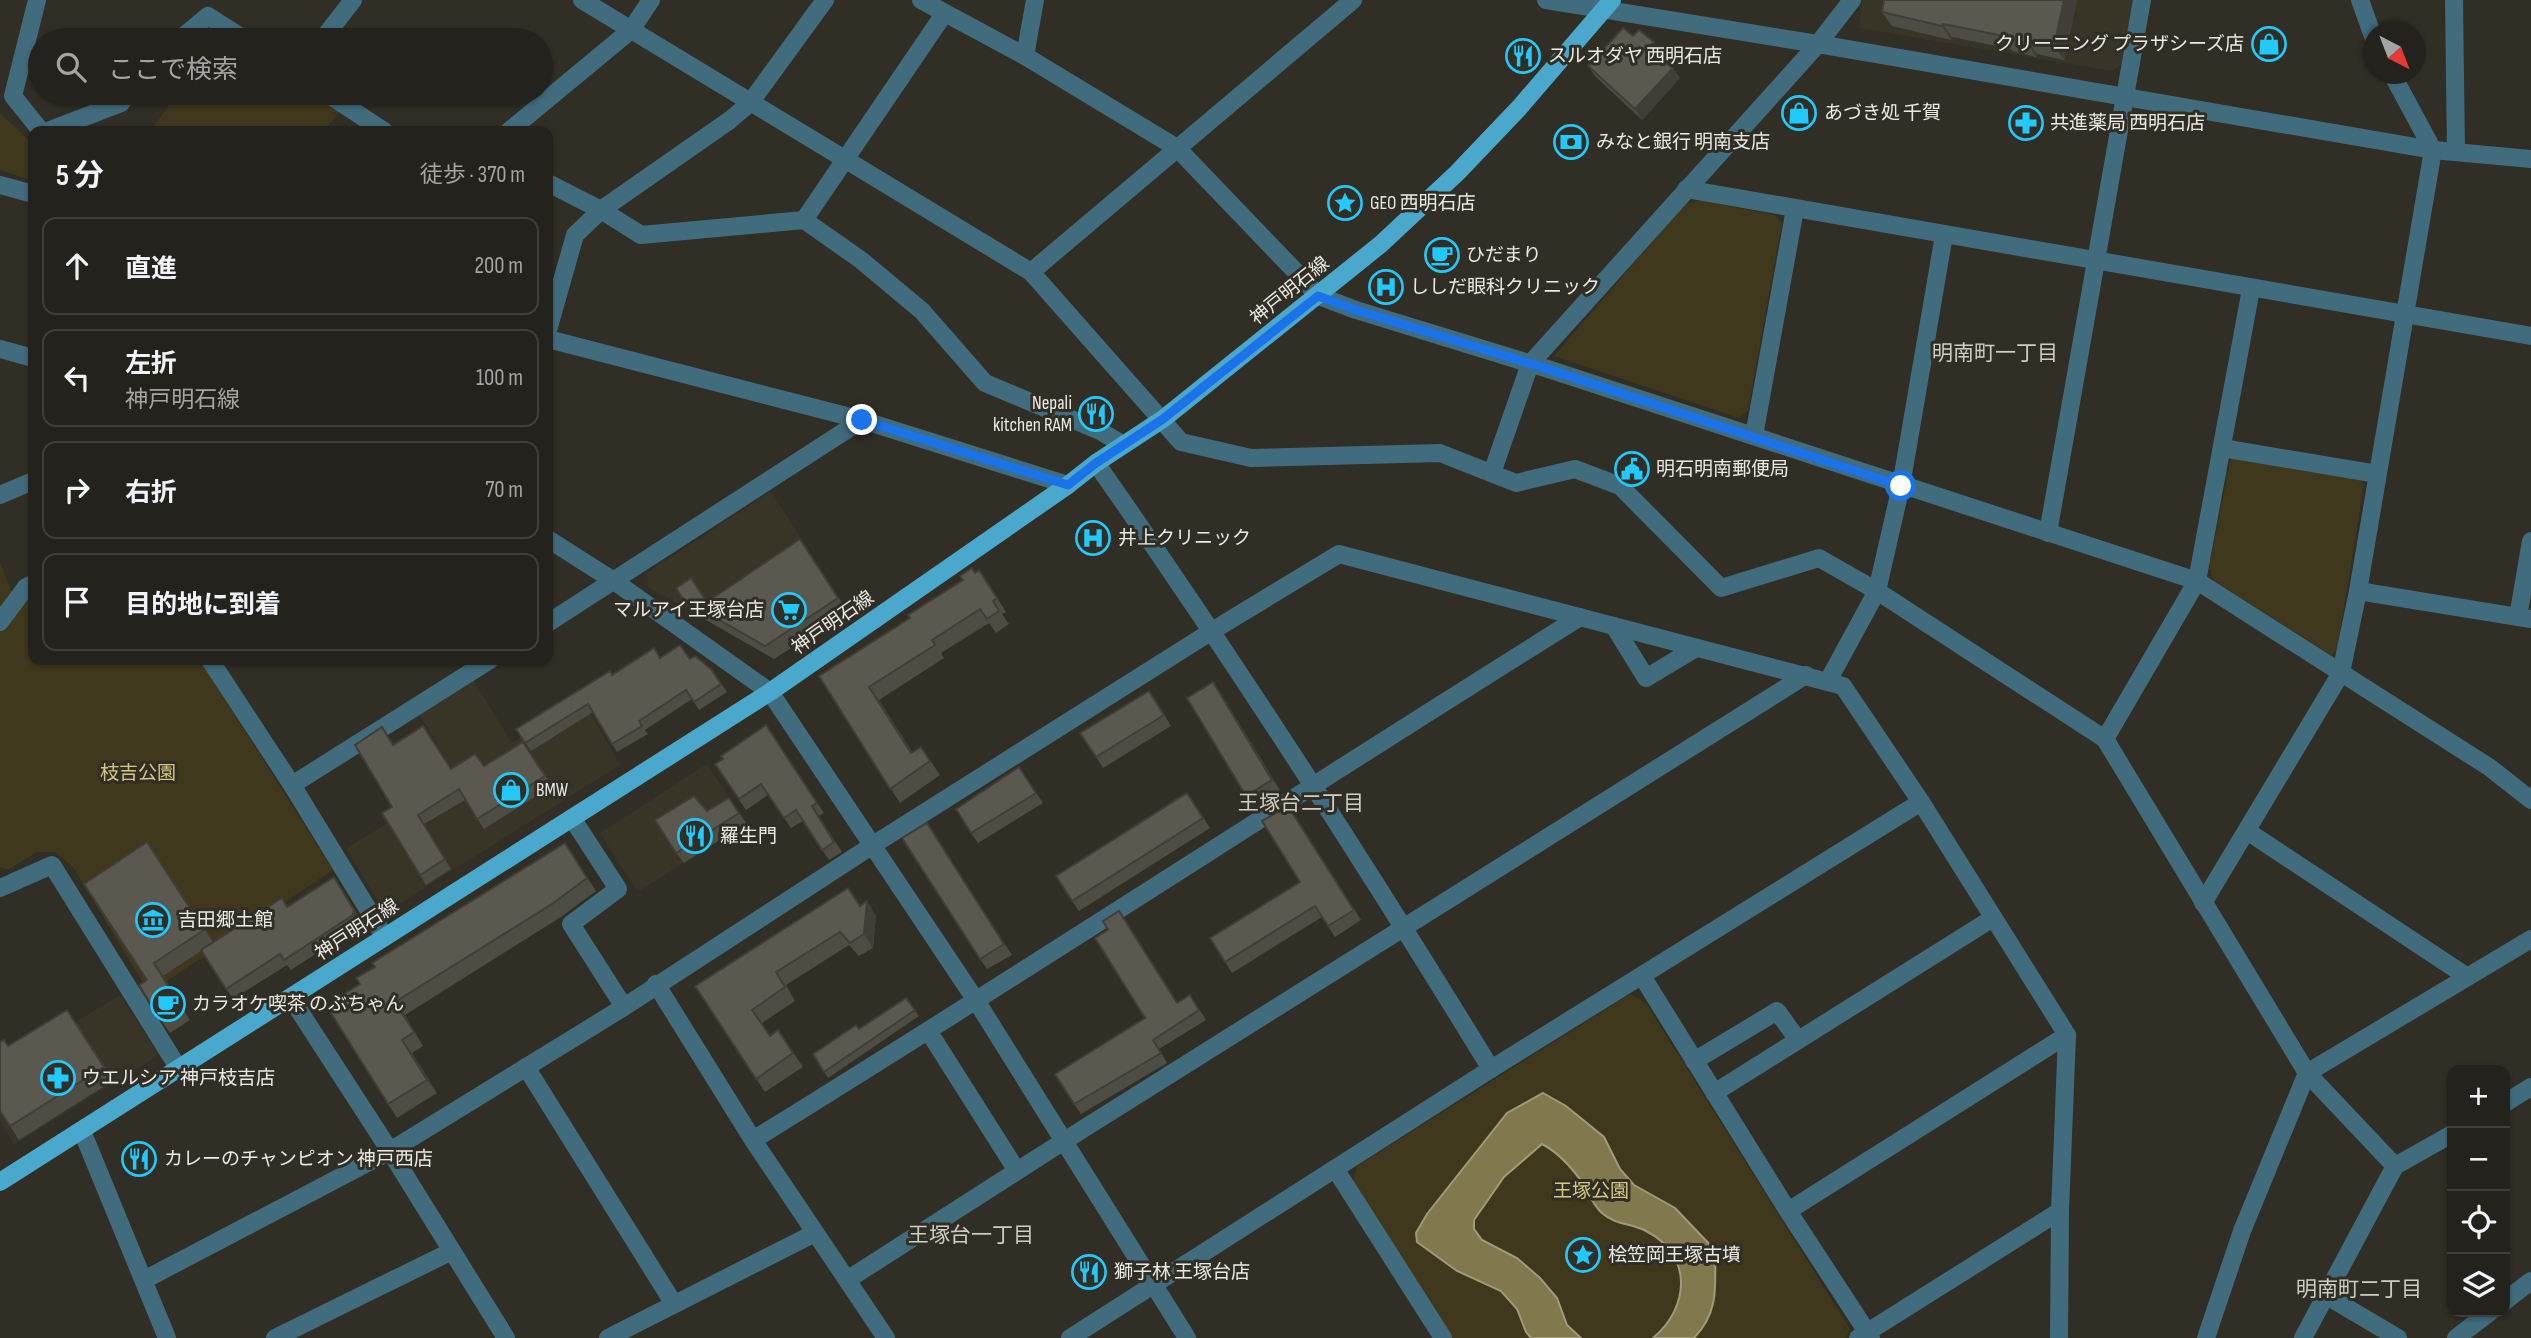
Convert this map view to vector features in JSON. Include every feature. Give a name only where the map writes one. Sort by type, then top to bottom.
[{"type":"main road","name":"神戸明石線","points":[[0,1182],[770,692],[1068,485],[1122,444],[1163,419],[1381,244],[1457,173],[1519,108],[1608,5]]},
{"type":"street","points":[[30,28],[37,0]]},
{"type":"street","points":[[332,28],[353,0]]},
{"type":"street","points":[[582,0],[1031,272],[1181,442],[1251,458],[1440,453],[1516,482],[1575,469],[1620,485],[1721,588],[1819,558],[1877,592],[2105,739],[2307,1073],[2395,1166]]},
{"type":"street","points":[[553,95],[631,30],[651,0]]},
{"type":"street","points":[[553,312],[575,235],[601,210],[730,120],[750,103],[825,0]]},
{"type":"street","points":[[921,0],[1026,56],[1177,148],[1318,296],[2197,581],[2489,767],[2531,800]]},
{"type":"street","points":[[1026,56],[1035,0]]},
{"type":"street","points":[[1031,272],[1353,0]]},
{"type":"street","points":[[1546,0],[1608,5],[2432,150],[2531,159]]},
{"type":"street","points":[[1492,473],[1530,364],[1818,44],[1852,0]]},
{"type":"street","points":[[2048,533],[2142,0]]},
{"type":"street","points":[[2360,0],[2368,21]]},
{"type":"street","points":[[2454,0],[2456,152]]},
{"type":"street","points":[[804,220],[944,14]]},
{"type":"street","points":[[194,28],[208,16],[227,28]]},
{"type":"street","points":[[28,36],[13,96],[37,126]]},
{"type":"street","points":[[2203,903],[2341,673],[2358,591],[2432,150],[2397,84]]},
{"type":"street","points":[[61,126],[116,105]]},
{"type":"street","points":[[344,105],[376,126]]},
{"type":"street","points":[[515,126],[540,105]]},
{"type":"street","points":[[0,186],[28,193]]},
{"type":"street","points":[[553,186],[601,210],[641,235],[804,220],[861,260],[922,311],[985,383],[1100,431],[1122,444]]},
{"type":"street","points":[[1686,189],[2531,336]]},
{"type":"street","points":[[1754,436],[1795,209]]},
{"type":"street","points":[[1828,681],[1877,592],[1901,486],[1944,235]]},
{"type":"street","points":[[2105,739],[2197,581],[2251,289]]},
{"type":"street","points":[[553,340],[862,420],[1068,485]]},
{"type":"street","points":[[0,348],[28,356]]},
{"type":"street","points":[[553,620],[862,420]]},
{"type":"street","points":[[2222,448],[2377,474]]},
{"type":"street","points":[[1096,463],[1212,631],[1403,927],[1490,1069]]},
{"type":"street","points":[[0,495],[28,483]]},
{"type":"street","points":[[2358,591],[2524,618],[2531,541]]},
{"type":"street","points":[[553,542],[614,581],[770,692],[977,1002],[1187,1338]]},
{"type":"street","points":[[144,1280],[390,1151],[624,1007],[873,845],[1339,554],[1843,686],[1921,802],[2067,1035],[2060,1211],[2059,1338]]},
{"type":"street","points":[[0,622],[28,586]]},
{"type":"street","points":[[753,1140],[977,1002],[1312,785],[1580,617]]},
{"type":"street","points":[[1614,626],[1646,678],[1696,648]]},
{"type":"street","points":[[213,665],[292,785],[385,937]]},
{"type":"street","points":[[292,785],[482,665]]},
{"type":"street","points":[[847,1280],[1806,675]]},
{"type":"street","points":[[1070,1338],[1490,1069],[1921,802]]},
{"type":"street","points":[[572,818],[618,889],[571,924],[624,1007]]},
{"type":"street","points":[[2247,831],[2466,976]]},
{"type":"street","points":[[0,888],[52,865],[179,1069]]},
{"type":"street","points":[[1714,1093],[1993,918]]},
{"type":"street","points":[[2206,1338],[2242,1231],[2307,1073],[2531,939]]},
{"type":"street","points":[[1642,976],[1865,1336],[2060,1211]]},
{"type":"street","points":[[656,984],[753,1140],[886,1338]]},
{"type":"street","points":[[291,998],[506,1338]]},
{"type":"street","points":[[1694,1061],[1777,1011],[1798,1040]]},
{"type":"street","points":[[929,1032],[1017,1171]]},
{"type":"street","points":[[1788,1211],[2067,1035]]},
{"type":"street","points":[[526,1067],[674,1304]]},
{"type":"street","points":[[2510,1100],[2531,1087]]},
{"type":"street","points":[[82,1131],[167,1338]]},
{"type":"street","points":[[2303,1338],[2395,1166],[2447,1137]]},
{"type":"street","points":[[1336,1170],[1443,1338]]},
{"type":"street","points":[[608,1338],[815,1233]]},
{"type":"street","points":[[275,1338],[452,1251]]},
{"type":"street","points":[[2510,1297],[2531,1281]]},
{"type":"street","points":[[2327,1296],[2398,1338]]},
{"type":"street","points":[[2456,1338],[2483,1317]]},
{"type":"shaded area","points":[[1862,0],[2133,0],[2122,64],[2112,71],[1859,28]]},
{"type":"shaded area","points":[[771,491],[848,612],[774,659],[648,587],[647,573]]},
{"type":"shaded area","points":[[474,681],[512,743],[582,698],[620,765],[393,908],[381,906],[346,849],[458,778],[418,713]]},
{"type":"shaded area","points":[[707,764],[746,823],[638,892],[600,833]]},
{"type":"shaded area","points":[[120,995],[159,1055],[14,1145],[0,1121],[0,1057],[56,1034]]},
{"type":"shaded area","points":[[1543,1093],[1566,1106],[1604,1137],[1620,1169],[1634,1185],[1675,1208],[1715,1250],[1712,1307],[1694,1338],[1653,1338],[1674,1312],[1679,1297],[1679,1267],[1672,1253],[1646,1231],[1612,1220],[1602,1213],[1570,1167],[1542,1144],[1504,1177],[1474,1220],[1474,1229],[1482,1240],[1517,1258],[1540,1278],[1557,1298],[1567,1325],[1581,1338],[1531,1338],[1517,1309],[1501,1291],[1457,1271],[1417,1242],[1416,1233],[1427,1214],[1507,1113]]},
{"type":"green space","points":[[169,105],[327,105],[339,112],[328,126],[154,126]]},
{"type":"green space","points":[[0,113],[28,139],[28,179],[0,170]]},
{"type":"green space","points":[[1699,200],[1774,215],[1782,223],[1748,411],[1739,418],[1554,356],[1685,204]]},
{"type":"green space","points":[[2238,454],[2357,477],[2364,485],[2337,651],[2331,655],[2214,581],[2209,568],[2230,461]]},
{"type":"green space","name":"枝吉公園","points":[[0,563],[15,599],[28,595],[28,665],[203,665],[333,870],[149,993],[73,867],[55,852],[37,852],[8,870],[0,867]]},
{"type":"green space","name":"王塚公園","points":[[1630,994],[1646,1003],[1850,1329],[1846,1338],[1451,1338],[1352,1183],[1357,1166]]},
{"type":"building","points":[[1884,0],[2064,0],[2054,46],[2027,43],[1882,12]]},
{"type":"building","points":[[1623,28],[1633,36],[1639,30],[1654,42],[1648,48],[1673,68],[1635,109],[1588,66]]},
{"type":"building","points":[[800,539],[838,598],[765,646],[683,599],[676,588],[691,578],[707,602]]},
{"type":"building","points":[[972,568],[975,573],[979,570],[997,598],[993,601],[999,611],[987,619],[980,609],[932,640],[935,645],[869,687],[911,753],[921,747],[930,761],[890,789],[819,676],[910,618],[908,615],[963,580],[960,576]]},
{"type":"building","points":[[680,645],[690,659],[695,656],[711,669],[721,684],[694,702],[686,690],[639,721],[642,726],[612,744],[588,704],[525,743],[516,729],[610,671],[612,675],[654,648],[660,658]]},
{"type":"building","points":[[1213,682],[1272,780],[1246,796],[1187,698]]},
{"type":"building","points":[[1149,691],[1164,715],[1096,757],[1080,733]]},
{"type":"building","points":[[766,725],[817,803],[812,806],[834,842],[822,850],[796,810],[784,818],[761,784],[739,799],[715,764],[723,759],[721,756]]},
{"type":"building","points":[[423,726],[451,769],[475,754],[484,766],[523,742],[545,776],[477,819],[459,789],[418,815],[445,859],[420,875],[382,813],[392,807],[355,745],[382,727],[393,745]]},
{"type":"building","points":[[1019,767],[1036,793],[971,833],[956,809]]},
{"type":"building","points":[[1187,793],[1203,818],[1072,901],[1056,876]]},
{"type":"building","points":[[694,796],[707,811],[729,798],[739,813],[676,853],[655,820]]},
{"type":"building","points":[[1288,806],[1354,910],[1328,926],[1315,906],[1225,962],[1210,938],[1300,882],[1262,821]]},
{"type":"building","points":[[927,823],[1004,944],[980,959],[902,838]]},
{"type":"building","points":[[147,842],[204,930],[154,963],[181,1007],[161,1020],[139,985],[147,980],[84,884]]},
{"type":"building","points":[[565,843],[587,878],[552,904],[395,1002],[414,1032],[402,1040],[427,1080],[388,1104],[329,1010],[342,1002],[339,997],[360,984],[356,978],[375,967],[372,963]]},
{"type":"building","points":[[334,877],[354,910],[353,915],[284,960],[280,954],[226,989],[201,950],[282,898],[287,907]]},
{"type":"building","points":[[848,888],[860,906],[867,901],[864,934],[850,943],[840,932],[776,972],[785,987],[752,1010],[770,1036],[778,1030],[793,1053],[756,1079],[695,986]]},
{"type":"building","points":[[1119,911],[1177,1003],[1190,995],[1199,1010],[1153,1040],[1161,1053],[1074,1104],[1055,1074],[1145,1018],[1095,938],[1108,930],[1103,921]]},
{"type":"building","points":[[906,998],[915,1010],[824,1072],[813,1054],[856,1025],[859,1029]]},
{"type":"building","points":[[67,1010],[104,1067],[10,1126],[0,1111],[0,1042],[4,1040],[8,1046]]},
{"type":"place","name":"クリーニング プラザシーズ店","points":[[2269,44]]},
{"type":"place","name":"スルオダヤ 西明石店","points":[[1523,56]]},
{"type":"place","name":"あづき処 千賀","points":[[1799,113]]},
{"type":"place","name":"共進薬局 西明石店","points":[[2026,123]]},
{"type":"place","name":"みなと銀行 明南支店","points":[[1571,142]]},
{"type":"place","name":"GEO 西明石店","points":[[1345,203]]},
{"type":"place","name":"ひだまり","points":[[1442,255]]},
{"type":"place","name":"ししだ眼科クリニック","points":[[1386,287]]},
{"type":"place","name":"Nepali kitchen RAM","points":[[1096,414]]},
{"type":"place","name":"明石明南郵便局","points":[[1632,469]]},
{"type":"place","name":"井上クリニック","points":[[1093,538]]},
{"type":"place","name":"マルアイ王塚台店","points":[[789,610]]},
{"type":"place","name":"BMW","points":[[511,790]]},
{"type":"place","name":"羅生門","points":[[695,836]]},
{"type":"place","name":"吉田郷土館","points":[[153,920]]},
{"type":"place","name":"カラオケ喫茶 のぶちゃん","points":[[168,1004]]},
{"type":"place","name":"ウエルシア 神戸枝吉店","points":[[58,1078]]},
{"type":"place","name":"カレーのチャンピオン 神戸西店","points":[[139,1159]]},
{"type":"place","name":"桧笠岡王塚古墳","points":[[1583,1255]]},
{"type":"place","name":"獅子林 王塚台店","points":[[1089,1272]]},
{"type":"district","name":"明南町一丁目","points":[[1995,353]]},
{"type":"district","name":"王塚台二丁目","points":[[1301,803]]},
{"type":"district","name":"王塚台一丁目","points":[[971,1235]]},
{"type":"district","name":"明南町二丁目","points":[[2359,1289]]},
{"type":"route","points":[[862,420],[1068,485],[1122,444],[1163,419],[1318,296],[1901,486]]}]
